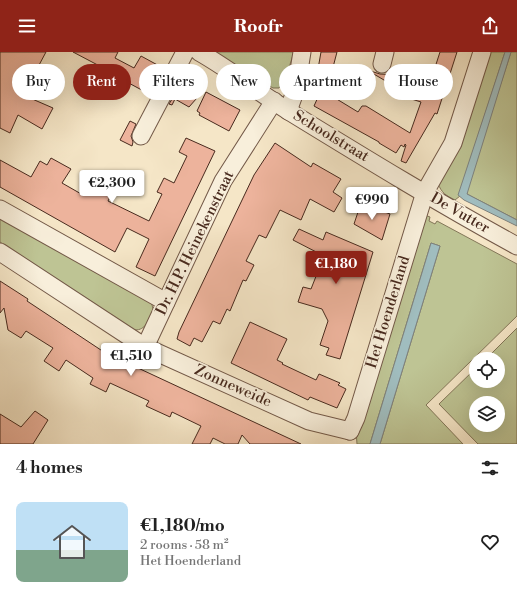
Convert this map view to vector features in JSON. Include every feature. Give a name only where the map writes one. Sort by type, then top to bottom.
[{"type":"street","points":[[142,136],[185,52]]},
{"type":"street","name":"Schoolstraat","points":[[199,52],[225,66],[288,111],[425,192]]},
{"type":"street","points":[[288,111],[296,89],[302,52]]},
{"type":"street","name":"Het Hoenderland","points":[[350,438],[425,192],[452,143],[482,52]]},
{"type":"street","name":"Dr. H.P. Heinekenstraat","points":[[145,346],[223,181],[274,101]]},
{"type":"street","name":"De Vutter","points":[[425,192],[447,208],[517,246]]},
{"type":"street","points":[[0,209],[166,302]]},
{"type":"street","name":"Zonneweide","points":[[0,252],[145,346],[309,421],[350,438]]},
{"type":"green space","points":[[209,52],[294,52],[290,64],[279,64],[279,88],[271,87],[271,64],[230,64]]},
{"type":"green space","points":[[490,52],[505,52],[459,195],[460,196],[455,200],[443,192],[438,183]]},
{"type":"green space","points":[[511,52],[517,52],[517,220],[467,194],[466,191]]},
{"type":"green space","points":[[0,214],[151,300],[154,314],[147,324],[139,330],[131,329],[0,242]]},
{"type":"green space","points":[[425,215],[430,217],[429,221],[435,224],[437,221],[517,264],[517,316],[480,352],[469,352],[469,363],[426,405],[463,444],[380,444],[440,246],[431,243],[370,444],[357,444],[356,430]]},
{"type":"green space","points":[[517,328],[517,444],[478,444],[439,404],[469,375],[469,388],[505,388],[505,352],[493,352]]},
{"type":"water","points":[[505,52],[511,52],[467,194],[517,220],[517,226],[464,200],[458,195]]},
{"type":"water","points":[[431,243],[440,246],[380,444],[370,444]]},
{"type":"building","points":[[0,52],[46,52],[40,64],[12,64],[12,100],[35,100],[53,108],[42,129],[18,115],[10,133],[0,128]]},
{"type":"building","points":[[73,52],[118,52],[115,58],[126,64],[96,64]]},
{"type":"building","points":[[321,52],[337,52],[334,64],[319,64]]},
{"type":"building","points":[[440,52],[457,52],[453,64],[436,64]]},
{"type":"building","points":[[141,56],[156,64],[139,64],[139,89],[131,84],[131,66],[134,68]]},
{"type":"building","points":[[376,73],[384,74],[384,80],[376,75]]},
{"type":"building","points":[[208,93],[216,97],[216,100],[221,100],[240,110],[229,131],[199,115],[200,113],[197,111],[202,100],[208,100]]},
{"type":"building","points":[[172,100],[174,100],[172,105],[169,104]]},
{"type":"building","points":[[177,100],[195,100],[189,107]]},
{"type":"building","points":[[317,100],[338,100],[358,112],[362,106],[366,106],[410,133],[421,102],[415,100],[442,100],[437,114],[435,113],[406,163],[401,161],[406,145],[405,144],[404,147],[401,145],[396,153],[314,106]]},
{"type":"building","points":[[130,121],[136,124],[131,136],[133,142],[132,146],[120,140]]},
{"type":"building","points":[[186,138],[215,151],[155,276],[136,267],[149,239],[127,228],[115,252],[0,187],[0,160],[31,177],[40,161],[47,165],[51,158],[71,169],[62,183],[83,195],[88,188],[97,193],[102,184],[113,191],[108,201],[149,221],[162,194],[157,192],[164,178],[174,183],[187,156],[179,152]]},
{"type":"building","points":[[275,143],[311,167],[313,163],[341,179],[333,192],[342,198],[334,212],[310,199],[301,220],[280,210],[266,238],[259,235],[246,261],[254,265],[246,281],[243,280],[230,311],[227,309],[220,324],[213,321],[202,342],[194,338],[190,346],[177,339],[179,332],[254,175]]},
{"type":"building","points":[[361,203],[390,214],[382,240],[354,224]]},
{"type":"building","points":[[299,229],[323,240],[326,232],[373,252],[340,359],[326,355],[329,348],[320,345],[328,321],[322,309],[298,302],[303,287],[311,289],[324,256],[293,240]]},
{"type":"building","points":[[0,281],[28,299],[27,301],[122,364],[123,361],[301,444],[250,444],[242,435],[238,444],[225,444],[213,438],[210,444],[192,444],[201,426],[172,412],[170,417],[146,406],[149,401],[110,383],[106,392],[90,384],[93,378],[66,360],[59,371],[44,361],[53,348],[26,331],[21,338],[8,330],[4,308],[0,313]]},
{"type":"building","points":[[250,322],[287,339],[277,360],[283,363],[282,364],[316,380],[319,374],[340,383],[338,385],[346,389],[337,408],[310,397],[308,400],[231,363]]},
{"type":"building","points":[[35,411],[48,420],[33,444],[0,444],[0,414],[21,427]]}]
